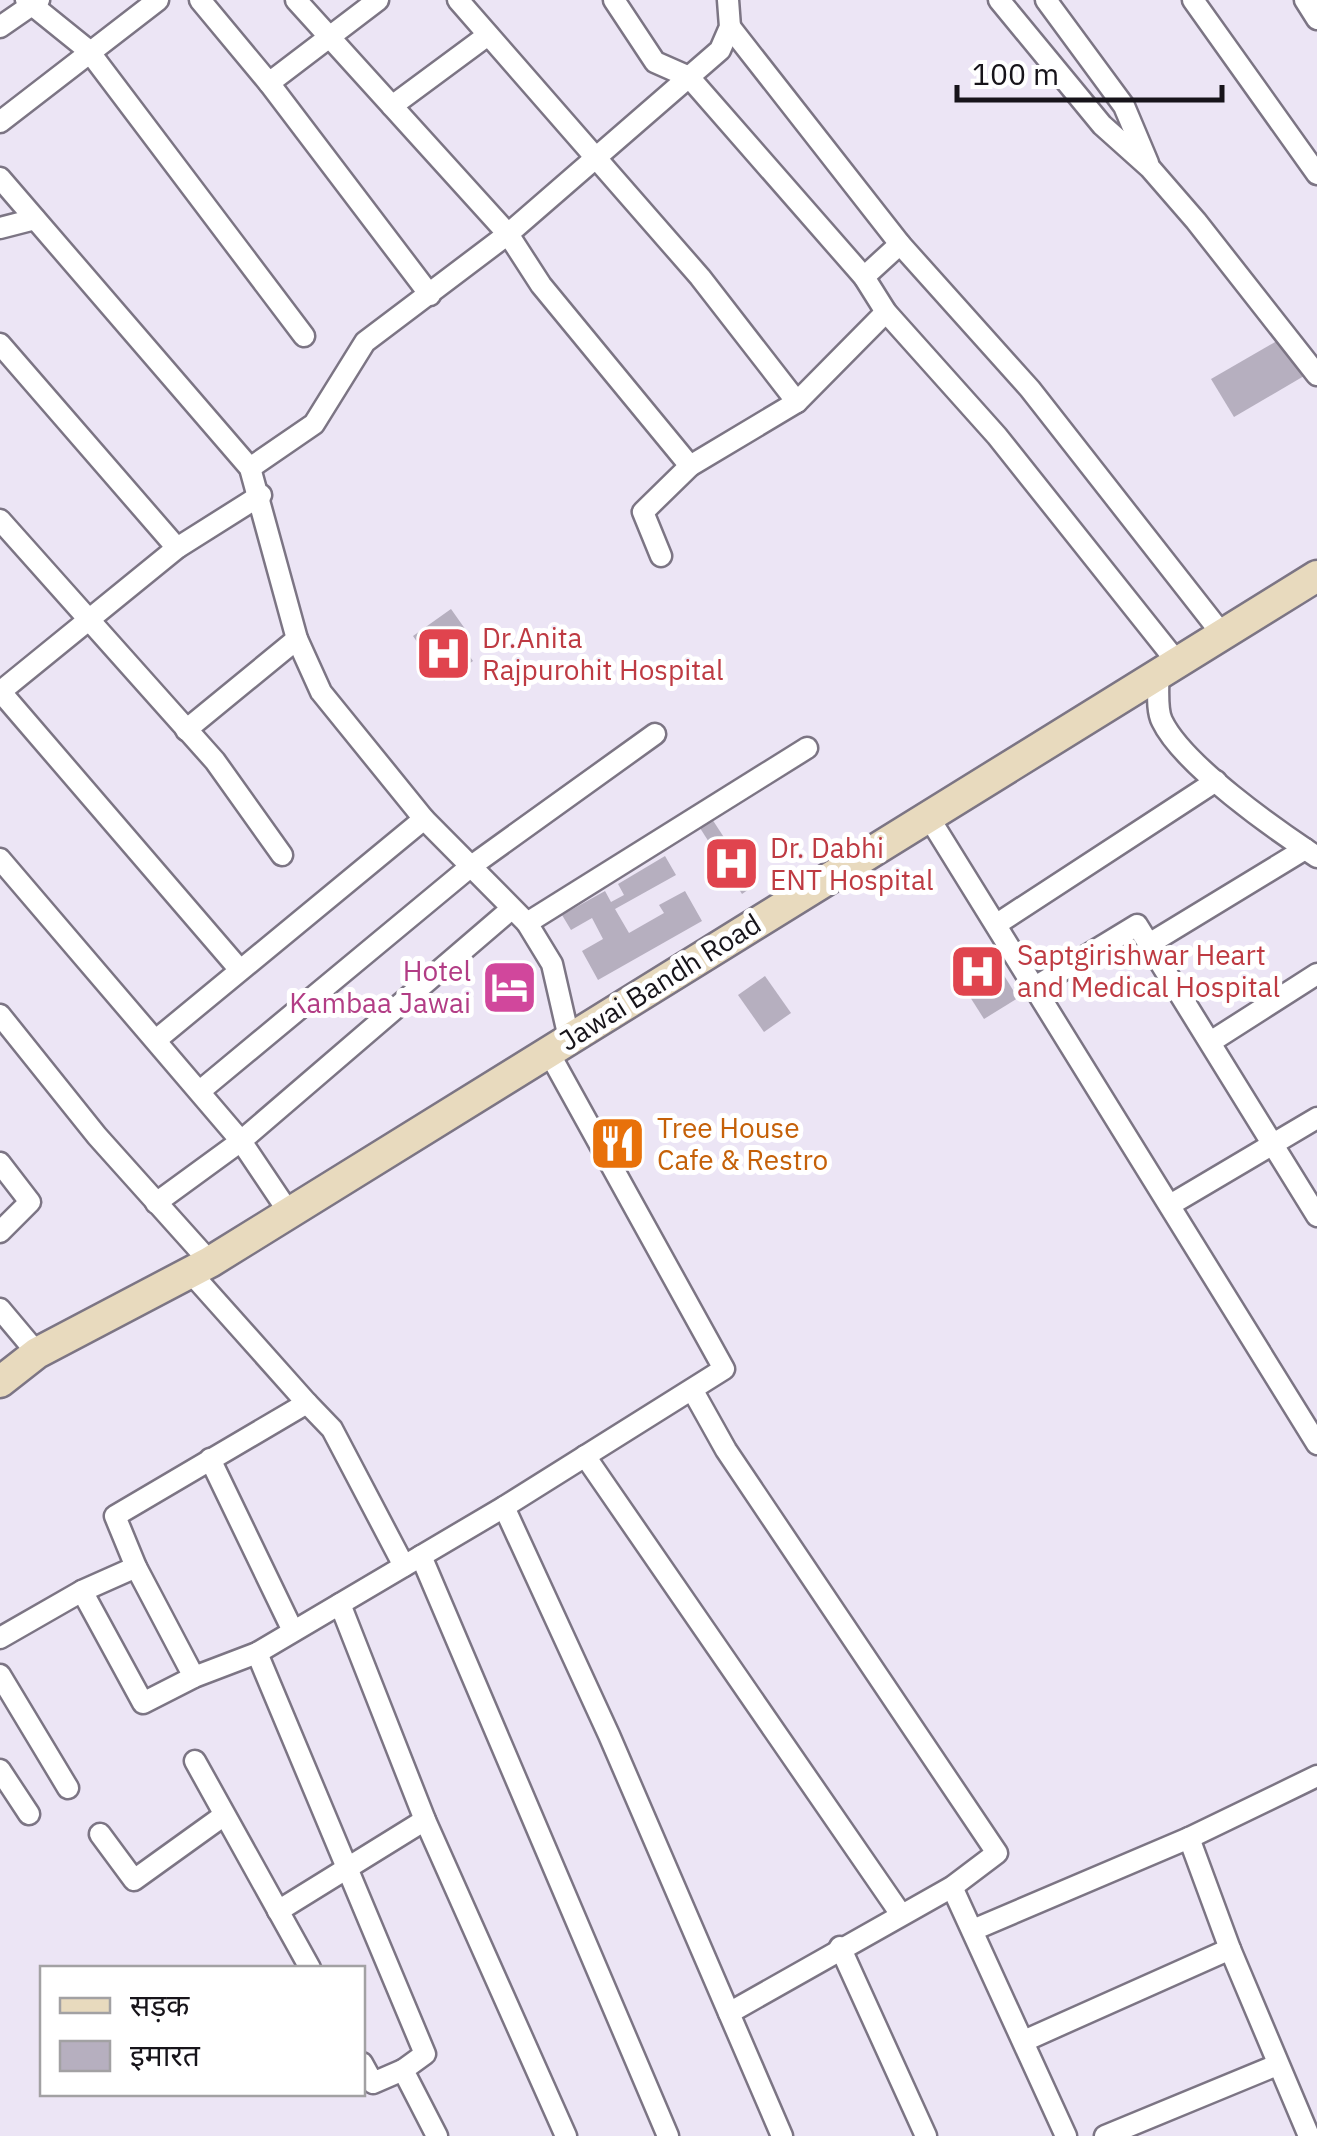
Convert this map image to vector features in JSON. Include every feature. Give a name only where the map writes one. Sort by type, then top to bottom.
[{"type":"street","points":[[0,122],[88,50],[158,0]]},
{"type":"street","points":[[200,0],[269,83],[430,295]]},
{"type":"street","points":[[296,0],[508,234],[541,285],[690,466]]},
{"type":"street","points":[[269,83],[378,0]]},
{"type":"street","points":[[458,0],[700,277],[797,402]]},
{"type":"street","points":[[614,0],[655,62],[689,77],[864,277],[886,312],[997,436],[1168,668],[1160,718],[1173,738],[1216,781],[1311,853],[1149,944]]},
{"type":"street","points":[[998,0],[1102,125],[1150,168],[1317,375]]},
{"type":"street","points":[[1046,0],[1124,106],[1150,168]]},
{"type":"street","points":[[1194,0],[1317,174]]},
{"type":"street","points":[[1305,0],[1317,19]]},
{"type":"street","points":[[0,27],[33,2],[88,50],[304,336]]},
{"type":"street","points":[[250,468],[314,424],[364,342],[508,234],[720,50],[730,27],[733,2]]},
{"type":"street","points":[[730,27],[900,244],[1030,389],[1222,634]]},
{"type":"street","points":[[392,106],[488,36]]},
{"type":"street","points":[[0,178],[250,468],[261,495],[297,639],[321,692],[424,819],[518,916],[552,964],[559,1045],[724,1368],[504,1507],[256,1653],[194,1676],[143,1703],[82,1591]]},
{"type":"street","points":[[0,228],[35,218]]},
{"type":"street","points":[[864,277],[900,244]]},
{"type":"street","points":[[661,556],[643,512],[690,466],[797,402],[886,312]]},
{"type":"street","points":[[0,344],[177,548]]},
{"type":"street","points":[[240,970],[0,692],[177,548],[261,495]]},
{"type":"street","points":[[0,520],[214,761],[282,855]]},
{"type":"street","name":"Jawai Bandh Road","points":[[0,1382],[37,1353],[201,1267],[1317,576]]},
{"type":"street","points":[[186,730],[297,639]]},
{"type":"street","points":[[200,1091],[470,867],[655,734]]},
{"type":"street","points":[[156,1203],[242,1141],[518,916],[808,748]]},
{"type":"street","points":[[996,924],[1216,781]]},
{"type":"street","points":[[928,816],[1317,1444]]},
{"type":"street","points":[[156,1040],[424,819]]},
{"type":"street","points":[[0,860],[242,1141],[288,1211]]},
{"type":"street","points":[[1035,987],[1137,926],[1317,1216]]},
{"type":"street","points":[[1212,1042],[1317,974]]},
{"type":"street","points":[[3,1025],[156,1203],[201,1267],[307,1403],[332,1429],[412,1561],[668,2136]]},
{"type":"street","points":[[1170,1205],[1317,1118]]},
{"type":"street","points":[[0,1163],[30,1202],[0,1232]]},
{"type":"street","points":[[0,1308],[37,1353]]},
{"type":"street","points":[[693,1391],[726,1450],[997,1853],[952,1886],[900,1912],[729,2014]]},
{"type":"street","points":[[194,1676],[136,1567],[115,1516],[307,1403]]},
{"type":"street","points":[[584,1456],[900,1912]]},
{"type":"street","points":[[210,1460],[293,1631]]},
{"type":"street","points":[[504,1507],[610,1736],[782,2136]]},
{"type":"street","points":[[0,1638],[82,1591],[136,1567]]},
{"type":"street","points":[[340,1604],[426,1820],[566,2136]]},
{"type":"street","points":[[256,1653],[425,2054],[403,2070],[374,2083],[365,2069]]},
{"type":"street","points":[[0,1675],[68,1788]]},
{"type":"street","points":[[195,1761],[309,1966]]},
{"type":"street","points":[[0,1770],[29,1814]]},
{"type":"street","points":[[973,1930],[1189,1838],[1317,1776]]},
{"type":"street","points":[[100,1834],[134,1880],[223,1816]]},
{"type":"street","points":[[278,1911],[426,1820]]},
{"type":"street","points":[[1189,1838],[1277,2065],[1310,2136]]},
{"type":"street","points":[[952,1886],[1066,2136]]},
{"type":"street","points":[[840,1947],[926,2136]]},
{"type":"street","points":[[1024,2041],[1230,1949]]},
{"type":"street","points":[[1105,2136],[1277,2065]]},
{"type":"street","points":[[403,2070],[437,2136]]},
{"type":"building","points":[[1282,338],[1304,376],[1234,417],[1211,379]]},
{"type":"building","points":[[451,609],[468,633],[458,640],[473,661],[444,681],[413,636]]},
{"type":"building","points":[[712,819],[755,885],[742,894],[700,828]]},
{"type":"building","points":[[665,856],[676,875],[615,909],[629,933],[664,913],[659,905],[685,891],[702,921],[598,980],[582,951],[603,939],[592,918],[571,930],[562,915],[605,891],[611,902],[624,895],[618,884]]},
{"type":"building","points":[[985,945],[1018,998],[984,1019],[951,967]]},
{"type":"building","points":[[765,976],[791,1013],[764,1032],[738,995]]},
{"type":"place","name":"Dr.Anita Rajpurohit Hospital","points":[[443,654]]},
{"type":"place","name":"Dr. Dabhi ENT Hospital","points":[[731,864]]},
{"type":"place","name":"Saptgirishwar Heart and Medical Hospital","points":[[978,971]]},
{"type":"place","name":"Hotel Kambaa Jawai","points":[[510,987]]},
{"type":"place","name":"Tree House Cafe & Restro","points":[[618,1144]]}]
